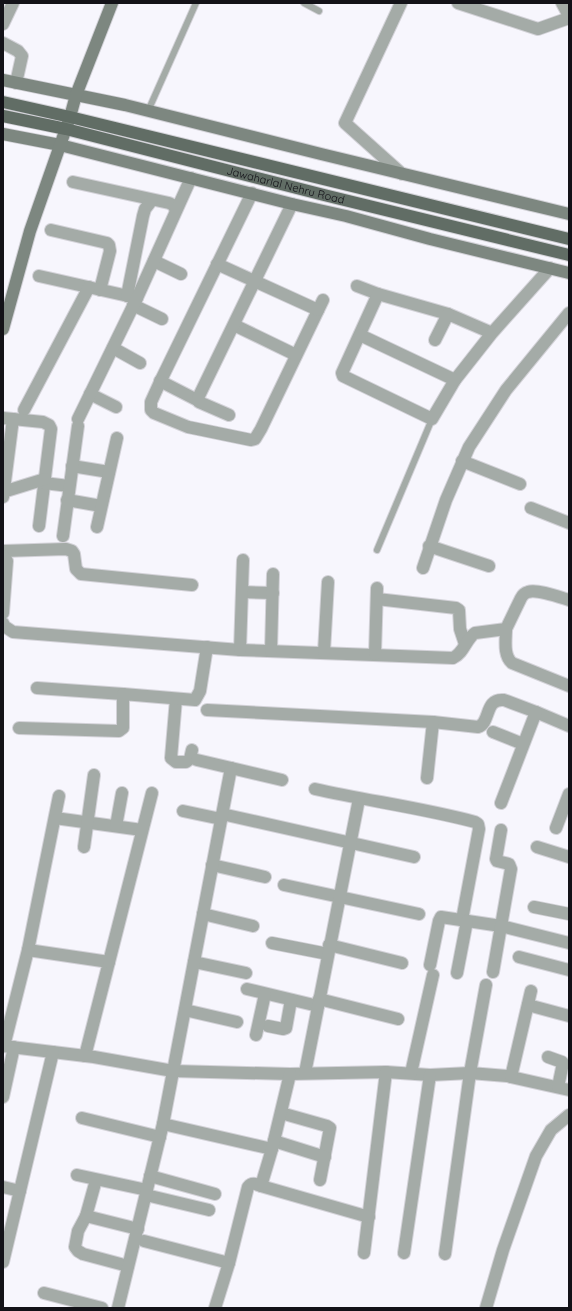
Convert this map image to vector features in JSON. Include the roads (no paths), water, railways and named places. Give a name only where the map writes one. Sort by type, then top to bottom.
[{"type":"main road","name":"Jawaharlal Nehru Road","points":[[3,102],[569,239]]},
{"type":"main road","name":"Jawaharlal Nehru Road","points":[[3,116],[66,129],[316,193],[569,255]]},
{"type":"street","points":[[3,24],[13,3]]},
{"type":"street","points":[[3,329],[30,231],[66,129],[76,95],[112,3]]},
{"type":"street","points":[[401,3],[345,123],[402,174]]},
{"type":"street","points":[[458,3],[538,28],[569,17],[562,3]]},
{"type":"street","points":[[3,43],[18,51],[22,56],[16,83]]},
{"type":"street","points":[[3,80],[148,111],[569,214]]},
{"type":"street","points":[[3,134],[60,145],[292,204],[346,216],[430,240],[569,273]]},
{"type":"street","points":[[63,536],[78,423],[90,394],[113,348],[132,300],[154,261],[191,178]]},
{"type":"street","points":[[73,182],[169,204],[176,210]]},
{"type":"street","points":[[218,264],[255,281],[321,305],[261,429],[255,439],[251,440],[188,427],[154,413],[151,410],[151,402],[252,193]]},
{"type":"street","points":[[132,300],[143,216],[145,209],[152,200]]},
{"type":"street","points":[[197,400],[292,204]]},
{"type":"street","points":[[24,410],[94,288],[110,251],[109,244],[107,243],[51,230]]},
{"type":"street","points":[[154,261],[181,274]]},
{"type":"street","points":[[378,294],[342,373],[343,376],[432,419],[455,380],[492,333],[550,268]]},
{"type":"street","points":[[39,276],[94,288],[132,300],[162,319]]},
{"type":"street","points":[[357,286],[378,294],[448,314],[492,333]]},
{"type":"street","points":[[422,568],[446,500],[469,447],[506,390],[569,313]]},
{"type":"street","points":[[435,340],[448,314]]},
{"type":"street","points":[[234,325],[296,355]]},
{"type":"street","points":[[360,335],[455,380]]},
{"type":"street","points":[[113,348],[140,363]]},
{"type":"street","points":[[160,381],[199,402],[229,415]]},
{"type":"street","points":[[90,394],[116,407]]},
{"type":"street","points":[[39,526],[45,481],[51,429],[49,425],[43,422],[8,418],[3,494],[45,481],[69,486]]},
{"type":"street","points":[[97,527],[117,438]]},
{"type":"street","points":[[462,461],[520,484]]},
{"type":"street","points":[[72,466],[109,472]]},
{"type":"street","points":[[67,500],[101,506]]},
{"type":"street","points":[[531,508],[569,523]]},
{"type":"street","points":[[429,546],[489,566]]},
{"type":"street","points":[[3,551],[66,549],[72,551],[74,554],[76,569],[81,574],[192,585]]},
{"type":"street","points":[[3,556],[7,561],[3,613]]},
{"type":"street","points":[[240,650],[243,560]]},
{"type":"street","points":[[272,651],[273,574]]},
{"type":"street","points":[[324,652],[328,582]]},
{"type":"street","points":[[569,600],[534,591],[523,594],[506,629],[506,653],[508,659],[512,663],[569,686]]},
{"type":"street","points":[[242,592],[273,593]]},
{"type":"street","points":[[375,654],[377,594],[456,608],[459,610],[460,629],[466,644]]},
{"type":"street","points":[[3,623],[4,626],[13,632],[207,648],[453,658],[458,656],[472,635],[476,633],[506,629]]},
{"type":"street","points":[[37,688],[195,700],[198,696],[207,648]]},
{"type":"street","points":[[19,728],[119,731],[123,728],[123,694]]},
{"type":"street","points":[[176,699],[171,758],[176,762],[186,762],[195,755],[231,768],[282,780]]},
{"type":"street","points":[[207,710],[433,722],[481,727],[492,704],[499,699],[569,726]]},
{"type":"street","points":[[501,803],[536,712]]},
{"type":"street","points":[[427,778],[433,722]]},
{"type":"street","points":[[493,732],[523,744]]},
{"type":"street","points":[[118,1308],[163,1124],[231,768]]},
{"type":"street","points":[[84,847],[94,775]]},
{"type":"street","points":[[315,789],[359,799],[445,814],[478,824],[479,829],[457,973]]},
{"type":"street","points":[[116,826],[122,793]]},
{"type":"street","points":[[85,1056],[152,793]]},
{"type":"street","points":[[556,828],[569,794]]},
{"type":"street","points":[[3,1097],[7,1046],[59,796]]},
{"type":"street","points":[[304,1074],[359,799]]},
{"type":"street","points":[[183,811],[222,817],[414,857]]},
{"type":"street","points":[[55,818],[142,830]]},
{"type":"street","points":[[493,972],[511,869],[509,864],[497,861],[496,859],[501,830]]},
{"type":"street","points":[[537,847],[569,858]]},
{"type":"street","points":[[212,865],[265,877]]},
{"type":"street","points":[[284,885],[419,914]]},
{"type":"street","points":[[534,907],[569,914]]},
{"type":"street","points":[[203,914],[253,926]]},
{"type":"street","points":[[411,1073],[431,970],[439,919],[441,917],[501,926],[569,943]]},
{"type":"street","points":[[272,943],[329,949],[402,963]]},
{"type":"street","points":[[28,950],[109,962]]},
{"type":"street","points":[[519,957],[569,970]]},
{"type":"street","points":[[194,962],[246,973]]},
{"type":"street","points":[[445,1254],[470,1073],[486,986]]},
{"type":"street","points":[[248,989],[291,1000],[318,1003],[398,1019]]},
{"type":"street","points":[[512,1077],[531,991]]},
{"type":"street","points":[[256,1035],[265,994]]},
{"type":"street","points":[[268,1026],[283,1029],[286,1028],[291,1000]]},
{"type":"street","points":[[528,1006],[569,1016]]},
{"type":"street","points":[[185,1010],[237,1022]]},
{"type":"street","points":[[7,1046],[85,1056],[173,1071],[290,1074],[386,1072],[430,1074],[470,1073],[512,1077],[563,1089],[563,1063],[548,1057]]},
{"type":"street","points":[[3,1262],[53,1052]]},
{"type":"street","points":[[364,1253],[386,1072]]},
{"type":"street","points":[[260,1186],[273,1145],[290,1074]]},
{"type":"street","points":[[404,1253],[430,1074]]},
{"type":"street","points":[[281,1113],[329,1127],[331,1130],[320,1180]]},
{"type":"street","points":[[486,1308],[503,1250],[536,1156],[551,1130],[569,1115]]},
{"type":"street","points":[[82,1118],[160,1137]]},
{"type":"street","points":[[163,1124],[273,1145],[325,1157]]},
{"type":"street","points":[[77,1175],[209,1210]]},
{"type":"street","points":[[150,1176],[215,1194]]},
{"type":"street","points":[[96,1180],[86,1216],[78,1232],[75,1247],[82,1254],[128,1266]]},
{"type":"street","points":[[216,1308],[248,1187],[253,1184],[369,1217]]},
{"type":"street","points":[[3,1187],[20,1190]]},
{"type":"street","points":[[86,1216],[138,1229]]},
{"type":"street","points":[[144,1241],[229,1263]]},
{"type":"street","points":[[44,1292],[102,1308]]},
{"type":"lane","points":[[148,111],[196,3]]},
{"type":"lane","points":[[304,3],[319,11]]},
{"type":"lane","points":[[377,550],[432,419]]}]
